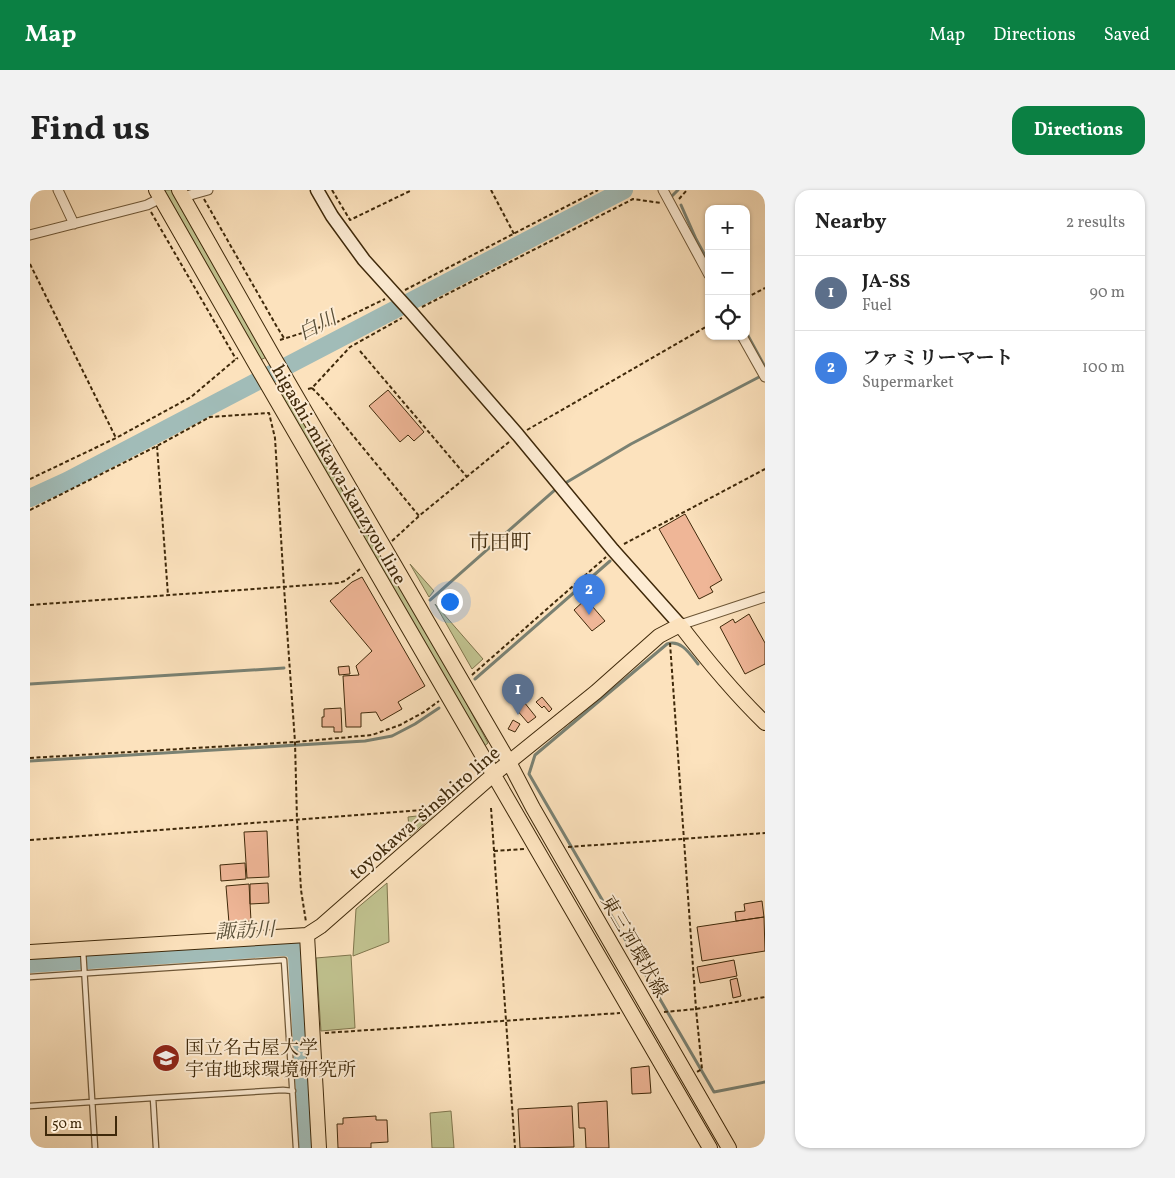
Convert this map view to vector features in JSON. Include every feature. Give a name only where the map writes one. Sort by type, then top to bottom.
[{"type":"main road","name":"higashi-mikawa-kanzyou line","points":[[181,193],[273,356],[509,762]]},
{"type":"main road","name":"higashi-mikawa-kanzyou line","points":[[159,194],[493,775]]},
{"type":"main road","points":[[674,628],[694,643],[747,706],[765,723]]},
{"type":"main road","name":"toyokawa-sinshiro line","points":[[307,935],[321,926],[493,775],[596,692],[659,636],[674,628]]},
{"type":"main road","name":"東三河環状線","points":[[509,762],[729,1148]]},
{"type":"main road","name":"東三河環状線","points":[[493,775],[710,1148]]},
{"type":"main road","points":[[30,952],[83,952],[307,935],[319,1148]]},
{"type":"street","points":[[58,190],[74,224]]},
{"type":"street","points":[[317,190],[332,216],[364,260],[518,435],[613,550],[674,628],[701,617],[765,597]]},
{"type":"street","points":[[663,190],[705,268]]},
{"type":"street","points":[[181,193],[204,191]]},
{"type":"street","points":[[30,235],[147,205],[159,194]]},
{"type":"street","points":[[744,340],[765,377]]},
{"type":"lane","points":[[83,952],[95,1148]]},
{"type":"lane","points":[[30,977],[284,960],[296,1148]]},
{"type":"lane","points":[[30,1106],[283,1090],[293,1091]]},
{"type":"lane","points":[[153,1098],[156,1148]]},
{"type":"path","points":[[332,190],[350,220],[412,190]]},
{"type":"path","points":[[491,190],[514,234]]},
{"type":"path","points":[[280,340],[337,322],[397,296],[598,190]]},
{"type":"path","points":[[308,389],[312,388],[350,347],[411,312],[633,199],[670,205],[678,200],[687,190]]},
{"type":"path","points":[[204,191],[284,338]]},
{"type":"path","points":[[147,205],[236,359]]},
{"type":"path","points":[[30,264],[116,438]]},
{"type":"path","points":[[750,296],[765,288]]},
{"type":"path","points":[[385,547],[419,516],[518,435],[705,327]]},
{"type":"path","points":[[360,351],[467,477]]},
{"type":"path","points":[[30,479],[116,438],[191,397],[236,359],[241,358]]},
{"type":"path","points":[[312,388],[419,516]]},
{"type":"path","points":[[30,510],[210,417],[269,413],[275,438],[295,742],[301,890],[307,935]]},
{"type":"path","points":[[157,446],[168,595]]},
{"type":"path","points":[[463,683],[613,550],[765,469]]},
{"type":"path","points":[[30,605],[342,582],[370,562]]},
{"type":"path","points":[[674,628],[684,839],[702,1069],[688,1076]]},
{"type":"path","points":[[30,758],[372,736],[400,725],[424,712],[447,696]]},
{"type":"path","points":[[491,808],[515,1148]]},
{"type":"path","points":[[30,840],[438,809],[452,812]]},
{"type":"path","points":[[556,847],[765,833]]},
{"type":"path","points":[[494,852],[536,849]]},
{"type":"path","points":[[652,1013],[696,1009],[765,997]]},
{"type":"path","points":[[313,1034],[631,1012]]},
{"type":"green space","points":[[162,190],[174,190],[269,356],[258,361]]},
{"type":"green space","points":[[284,381],[439,648],[488,743],[481,749],[274,387]]},
{"type":"green space","points":[[410,564],[434,591],[429,597]]},
{"type":"green space","points":[[435,604],[483,659],[472,669]]},
{"type":"green space","points":[[435,814],[410,836],[408,817]]},
{"type":"green space","points":[[387,883],[389,942],[353,956],[356,909]]},
{"type":"green space","points":[[351,955],[355,1028],[321,1031],[316,958]]},
{"type":"green space","points":[[451,1111],[454,1148],[432,1148],[430,1113]]},
{"type":"building","points":[[388,390],[424,432],[414,441],[408,435],[400,442],[369,406]]},
{"type":"building","points":[[685,514],[722,580],[710,587],[713,592],[699,599],[659,529]]},
{"type":"building","points":[[362,577],[425,686],[398,702],[402,709],[381,721],[376,712],[361,713],[361,727],[346,727],[343,676],[359,675],[356,666],[372,651],[330,601],[352,582]]},
{"type":"building","points":[[586,599],[605,621],[592,631],[574,610]]},
{"type":"building","points":[[749,614],[765,643],[765,664],[745,674],[720,627],[733,619],[735,623]]},
{"type":"building","points":[[349,666],[350,674],[339,675],[338,667]]},
{"type":"building","points":[[542,697],[552,709],[549,712],[544,706],[542,708],[536,702]]},
{"type":"building","points":[[524,702],[536,717],[528,723],[516,709]]},
{"type":"building","points":[[341,708],[342,732],[334,732],[334,727],[322,727],[324,709]]},
{"type":"building","points":[[513,720],[520,724],[515,732],[508,729]]},
{"type":"building","points":[[267,831],[269,877],[247,878],[244,832]]},
{"type":"building","points":[[245,863],[246,879],[221,881],[220,865]]},
{"type":"building","points":[[268,883],[269,903],[250,904],[250,884]]},
{"type":"building","points":[[249,884],[251,921],[229,923],[226,886]]},
{"type":"building","points":[[762,901],[764,917],[736,921],[735,912],[745,911],[744,904]]},
{"type":"building","points":[[764,917],[765,951],[702,961],[697,927]]},
{"type":"building","points":[[251,922],[252,925],[236,926],[235,923]]},
{"type":"building","points":[[734,960],[737,976],[700,983],[697,967]]},
{"type":"building","points":[[737,978],[741,996],[733,998],[730,980]]},
{"type":"building","points":[[649,1066],[651,1093],[632,1094],[631,1068]]},
{"type":"building","points":[[607,1101],[609,1148],[586,1148],[585,1128],[579,1128],[578,1103]]},
{"type":"building","points":[[572,1106],[574,1147],[520,1148],[518,1109]]},
{"type":"building","points":[[376,1116],[376,1120],[387,1120],[388,1142],[371,1143],[371,1148],[338,1148],[337,1124],[343,1124],[343,1118]]},
{"type":"waterway","name":"白川","points":[[30,498],[67,481],[624,190]]},
{"type":"waterway","points":[[672,196],[678,190]]},
{"type":"waterway","points":[[681,205],[705,256]]},
{"type":"waterway","points":[[750,339],[765,367]]},
{"type":"waterway","points":[[562,485],[631,444],[761,376]]},
{"type":"waterway","points":[[430,600],[557,488]]},
{"type":"waterway","points":[[475,679],[610,561]]},
{"type":"waterway","points":[[698,664],[681,645],[667,644],[535,755],[529,774],[714,1092],[765,1082]]},
{"type":"waterway","points":[[30,684],[284,668]]},
{"type":"waterway","points":[[30,761],[365,741],[392,736],[439,708]]},
{"type":"waterway","name":"諏訪川","points":[[30,964],[290,948],[297,957],[308,1148]]},
{"type":"place","name":"ファミリーマート","points":[[589,615]]},
{"type":"place","name":"JA-SS","points":[[518,715]]},
{"type":"place","name":"国立名古屋大学 宇宙地球環境研究所","points":[[166,1058]]},
{"type":"district","name":"市田町","points":[[500,542]]}]
